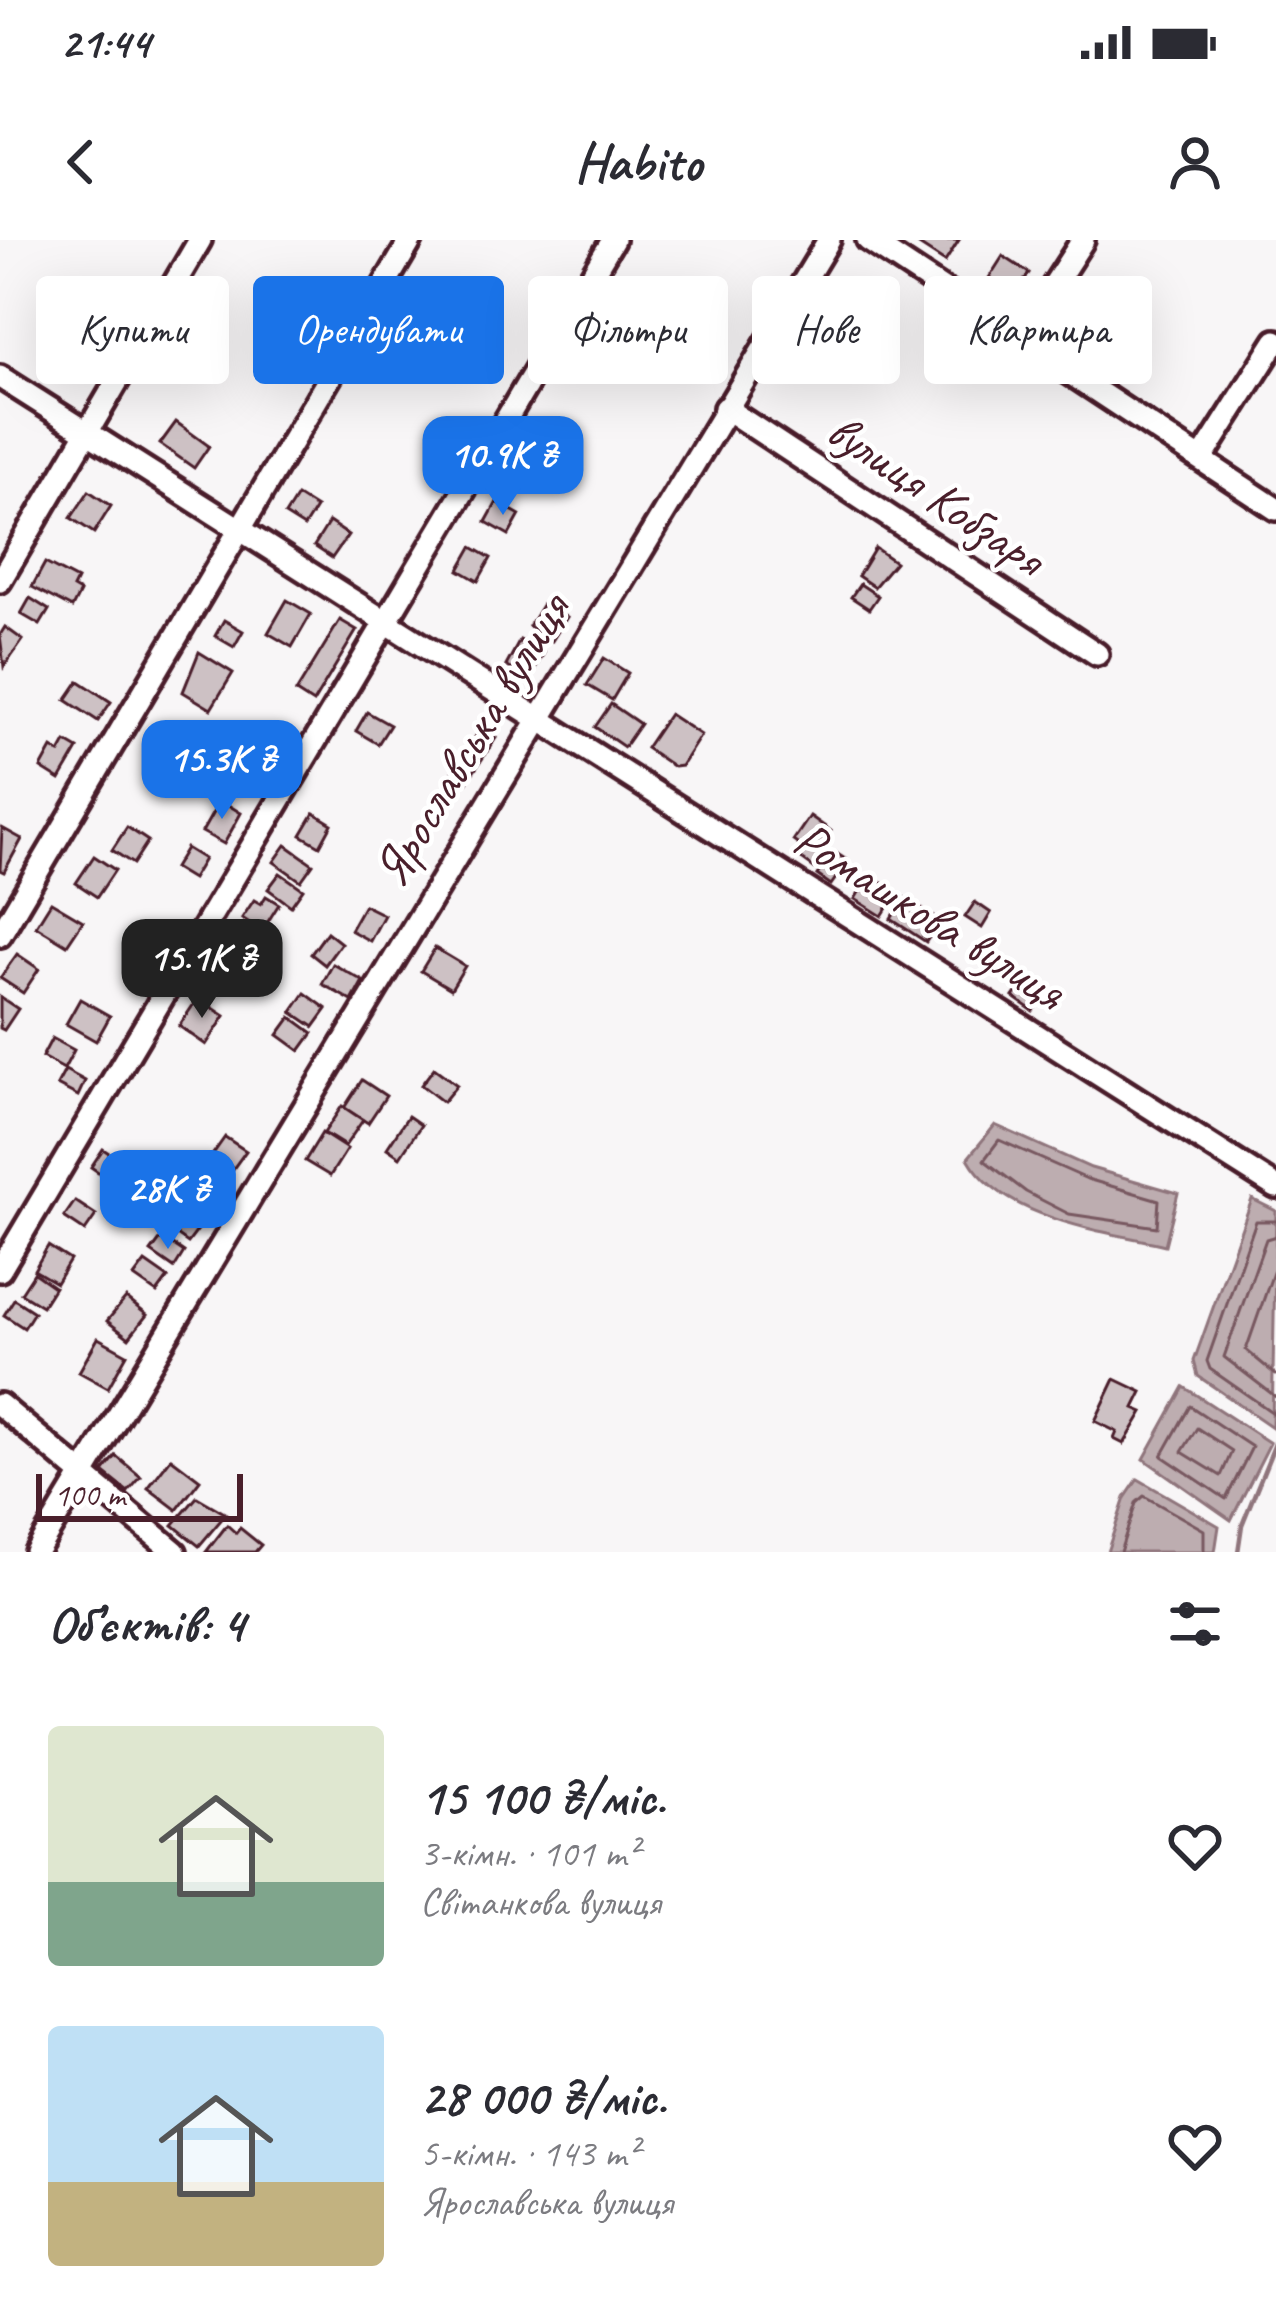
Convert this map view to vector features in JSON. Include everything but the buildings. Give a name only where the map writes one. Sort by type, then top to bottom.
[{"type":"street","points":[[0,581],[200,240]]},
{"type":"street","points":[[0,935],[70,824],[236,528],[411,240]]},
{"type":"street","points":[[0,1270],[613,240]]},
{"type":"street","name":"Ярославська вулиця","points":[[36,1552],[537,717],[830,240]]},
{"type":"street","points":[[868,240],[924,278]]},
{"type":"street","points":[[1060,276],[1083,240]]},
{"type":"street","points":[[1202,458],[1276,341]]},
{"type":"street","name":"Ромашкова вулиця","points":[[0,377],[1276,1187]]},
{"type":"street","points":[[1086,384],[1276,509]]},
{"type":"street","name":"вулиця Кобзаря","points":[[725,408],[1097,654]]},
{"type":"street","points":[[0,1405],[176,1552]]},
{"type":"water","points":[[995,1125],[1091,1168],[1178,1193],[1165,1245],[1057,1220],[1005,1196],[968,1158]]},
{"type":"water","points":[[1252,1199],[1276,1211],[1272,1427],[1198,1376],[1194,1361]]},
{"type":"water","points":[[1184,1387],[1270,1443],[1231,1520],[1144,1459]]},
{"type":"water","points":[[1138,1479],[1219,1526],[1215,1552],[1107,1552],[1125,1498]]},
{"type":"waterway","points":[[1238,1552],[1242,1525],[1276,1441]]}]
